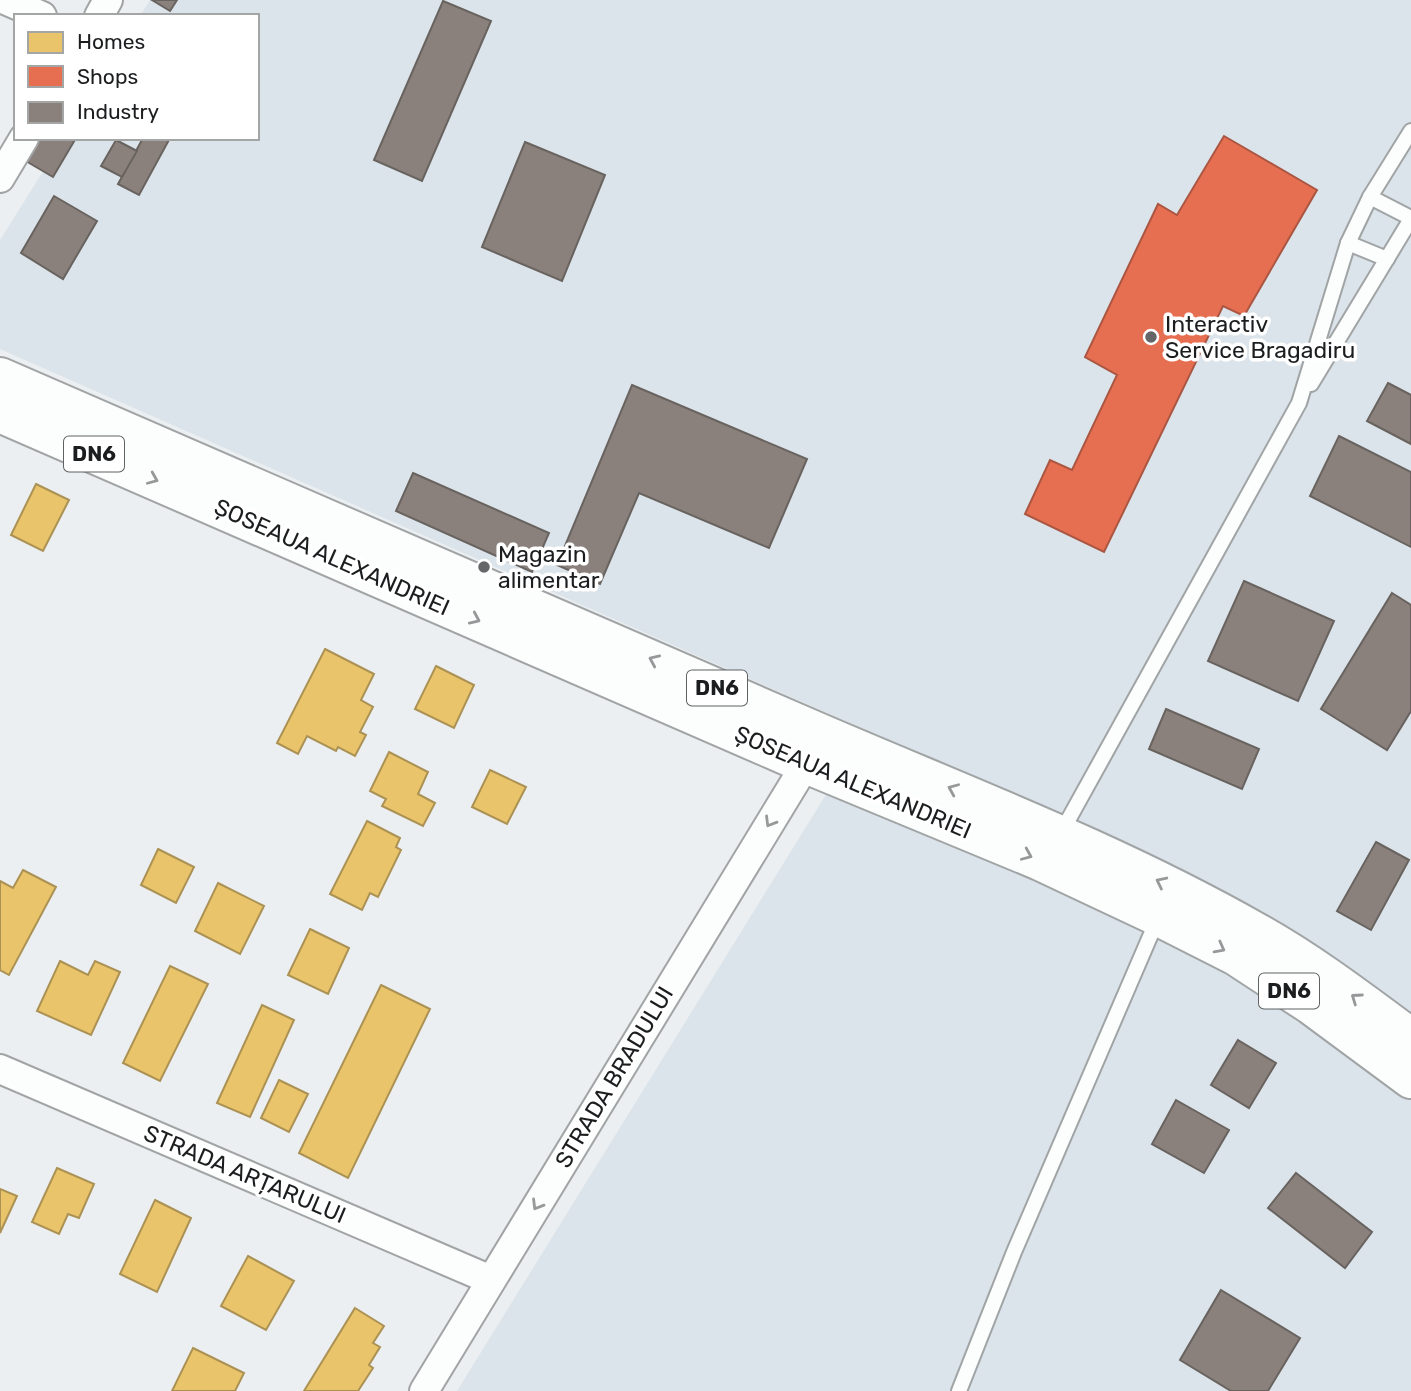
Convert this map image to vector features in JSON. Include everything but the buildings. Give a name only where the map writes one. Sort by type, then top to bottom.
[{"type":"highway","name":"ȘOSEAUA ALEXANDRIEI","points":[[0,377],[836,740],[1061,833],[1260,934],[1361,1001],[1411,1038]]},
{"type":"highway","name":"ȘOSEAUA ALEXANDRIEI","points":[[0,413],[806,764],[1040,861],[1159,917],[1236,956],[1311,1005],[1411,1079]]},
{"type":"street","points":[[5,0],[37,14]]},
{"type":"street","points":[[0,178],[23,140]]},
{"type":"street","name":"STRADA BRADULUI","points":[[424,1391],[806,764]]},
{"type":"street","name":"STRADA ARȚARULUI","points":[[0,1069],[491,1280]]},
{"type":"lane","points":[[1299,403],[1348,243],[1370,197],[1411,131]]},
{"type":"lane","points":[[1061,833],[1299,403],[1411,219],[1370,197]]},
{"type":"lane","points":[[1348,243],[1387,259]]},
{"type":"lane","points":[[959,1391],[1014,1252],[1159,917]]},
{"type":"shaded area","points":[[150,0],[1411,0],[1411,1391],[457,1391],[866,730],[0,349],[0,240],[63,140],[259,140],[259,14],[141,14]]},
{"type":"place","name":"Interactiv Service Bragadiru","points":[[1151,337]]},
{"type":"place","name":"Magazin alimentar","points":[[484,567]]}]
